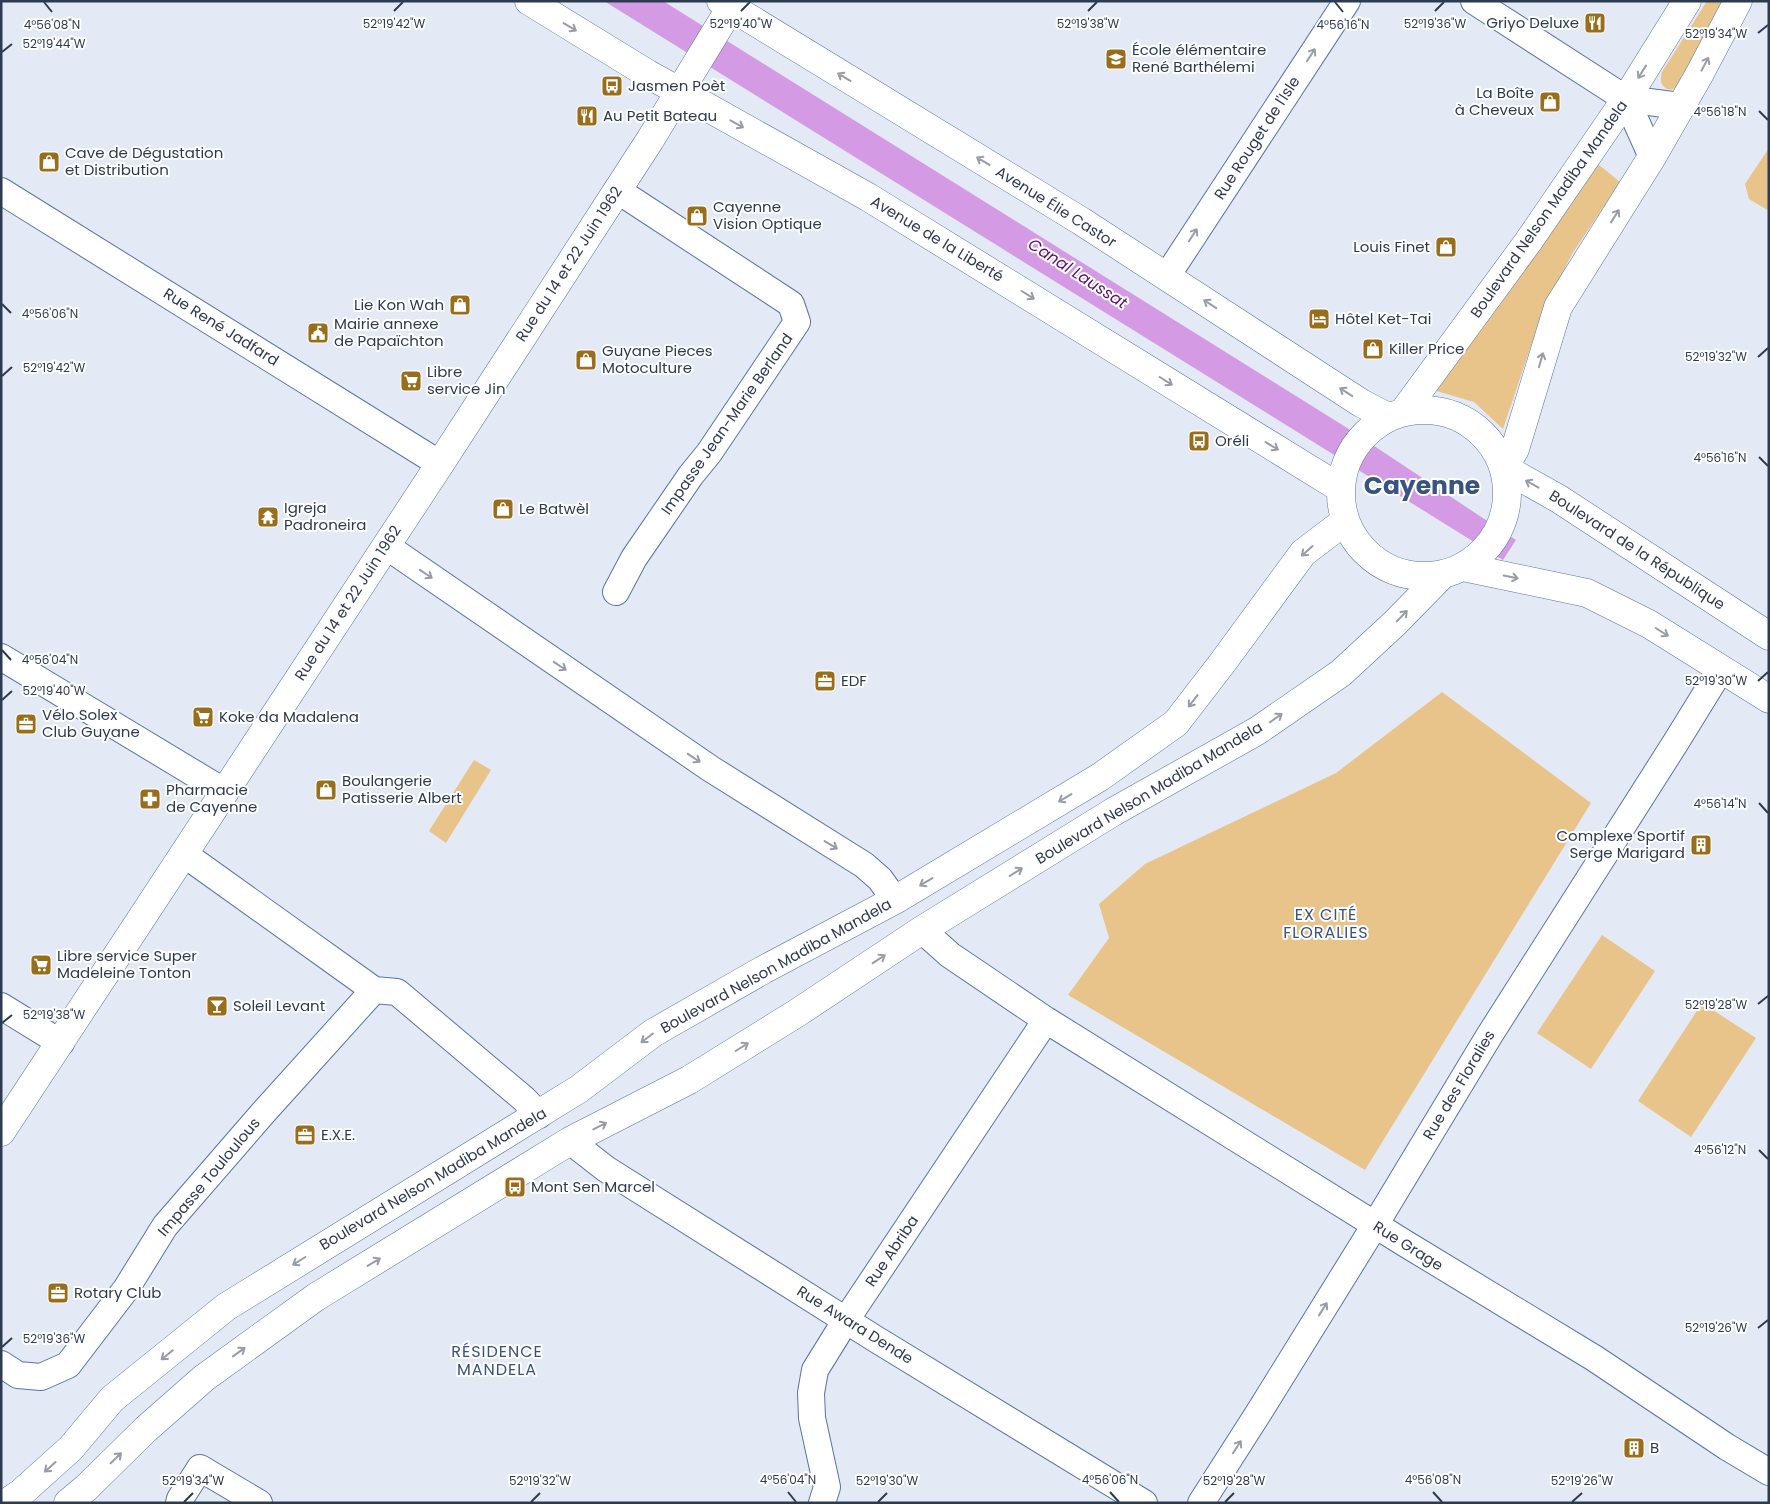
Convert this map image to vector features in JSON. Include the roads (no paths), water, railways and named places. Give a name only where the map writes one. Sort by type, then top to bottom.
[{"type":"main road","name":"Avenue de la Liberté","points":[[528,1],[685,82],[868,197],[1342,478]]},
{"type":"main road","name":"Boulevard Nelson Madiba Mandela","points":[[1387,418],[1523,249],[1626,99],[1687,1]]},
{"type":"main road","points":[[1504,468],[1515,449],[1558,307],[1652,157],[1699,75],[1738,1]]},
{"type":"main road","name":"Rue du 14 et 22 Juin 1962","points":[[1,1132],[440,464],[617,190],[685,82],[727,9]]},
{"type":"main road","name":"Avenue Élie Castor","points":[[727,9],[1167,276],[1387,418]]},
{"type":"main road","points":[[1418,409],[1449,413],[1480,431],[1492,446],[1504,468],[1507,493],[1503,519],[1492,541],[1461,566],[1426,576],[1411,576],[1394,571],[1378,563],[1365,552],[1354,539],[1345,521],[1342,478],[1354,446],[1387,418],[1418,409]]},
{"type":"main road","name":"Boulevard de la République","points":[[1504,468],[1559,499],[1769,636]]},
{"type":"main road","name":"Boulevard Nelson Madiba Mandela","points":[[6,1503],[21,1493],[71,1448],[112,1399],[226,1307],[539,1115],[579,1089],[653,1033],[763,970],[895,900],[1100,778],[1176,723],[1303,553],[1345,521]]},
{"type":"main road","name":"Boulevard Nelson Madiba Mandela","points":[[68,1503],[86,1488],[146,1429],[204,1378],[316,1297],[570,1142],[689,1080],[797,1013],[922,930],[1113,812],[1265,725],[1341,673],[1461,566]]},
{"type":"main road","points":[[1461,566],[1587,593],[1649,624],[1769,698]]},
{"type":"street","name":"Rue Rouget de l'Isle","points":[[1167,276],[1347,1]]},
{"type":"street","points":[[1474,1],[1626,99],[1680,106]]},
{"type":"street","points":[[1626,99],[1652,157]]},
{"type":"street","name":"Impasse Jean-Marie Berland","points":[[616,592],[634,558],[691,475],[709,454],[797,322],[791,304],[617,190]]},
{"type":"street","name":"Rue René Jadfard","points":[[1,191],[440,464]]},
{"type":"street","points":[[386,546],[711,769],[864,865],[880,879],[895,900]]},
{"type":"street","points":[[1,657],[225,792]]},
{"type":"street","name":"Rue des Floralies","points":[[1201,1503],[1375,1225],[1489,1036],[1721,669]]},
{"type":"street","points":[[184,854],[374,990],[397,992],[524,1098],[539,1115]]},
{"type":"street","name":"Rue Grage","points":[[922,930],[950,955],[1046,1020],[1375,1225],[1594,1358],[1727,1447],[1769,1472]]},
{"type":"street","name":"Impasse Touloulous","points":[[1,1364],[18,1375],[41,1377],[68,1365],[126,1288],[165,1226],[263,1112],[374,990]]},
{"type":"street","points":[[1,1006],[61,1043]]},
{"type":"street","name":"Rue Abriba","points":[[822,1503],[827,1488],[812,1418],[811,1393],[815,1370],[846,1320],[1046,1020]]},
{"type":"street","name":"Rue Awara Dende","points":[[570,1142],[606,1169],[846,1320],[1144,1503]]},
{"type":"street","points":[[180,1503],[180,1499],[200,1468],[259,1503]]},
{"type":"water","name":"Canal Laussat","points":[[604,1],[663,1],[1344,426],[1516,540],[1503,560]]},
{"type":"place","name":"Griyo Deluxe","points":[[1595,23]]},
{"type":"place","name":"École élémentaire René Barthélemi","points":[[1116,59]]},
{"type":"place","name":"Jasmen Poèt","points":[[612,86]]},
{"type":"place","name":"La Boîte à Cheveux","points":[[1550,102]]},
{"type":"place","name":"Au Petit Bateau","points":[[587,116]]},
{"type":"place","name":"Cave de Dégustation et Distribution","points":[[49,162]]},
{"type":"place","name":"Cayenne Vision Optique","points":[[697,216]]},
{"type":"place","name":"Louis Finet","points":[[1446,247]]},
{"type":"place","name":"Lie Kon Wah","points":[[460,305]]},
{"type":"place","name":"Hôtel Ket-Tai","points":[[1319,319]]},
{"type":"place","name":"Mairie annexe de Papaïchton","points":[[318,333]]},
{"type":"place","name":"Killer Price","points":[[1373,349]]},
{"type":"place","name":"Guyane Pieces Motoculture","points":[[586,360]]},
{"type":"place","name":"Libre service Jin","points":[[411,381]]},
{"type":"place","name":"Oréli","points":[[1199,441]]},
{"type":"place","name":"Le Batwèl","points":[[503,509]]},
{"type":"place","name":"Igreja Padroneira","points":[[268,517]]},
{"type":"place","name":"EDF","points":[[825,681]]},
{"type":"place","name":"Koke da Madalena","points":[[203,717]]},
{"type":"place","name":"Vélo Solex Club Guyane","points":[[26,724]]},
{"type":"place","name":"Boulangerie Patisserie Albert","points":[[326,790]]},
{"type":"place","name":"Pharmacie de Cayenne","points":[[150,799]]},
{"type":"place","name":"Complexe Sportif Serge Marigard","points":[[1701,845]]},
{"type":"place","name":"Libre service Super Madeleine Tonton","points":[[41,965]]},
{"type":"place","name":"Soleil Levant","points":[[217,1006]]},
{"type":"place","name":"E.X.E.","points":[[305,1135]]},
{"type":"place","name":"Mont Sen Marcel","points":[[515,1187]]},
{"type":"place","name":"Rotary Club","points":[[58,1293]]},
{"type":"place","name":"B","points":[[1634,1448]]},
{"type":"district","name":"Cayenne","points":[[1422,485]]},
{"type":"district","name":"EX CITÉ FLORALIES","points":[[1326,923]]},
{"type":"district","name":"RÉSIDENCE MANDELA","points":[[497,1360]]}]
